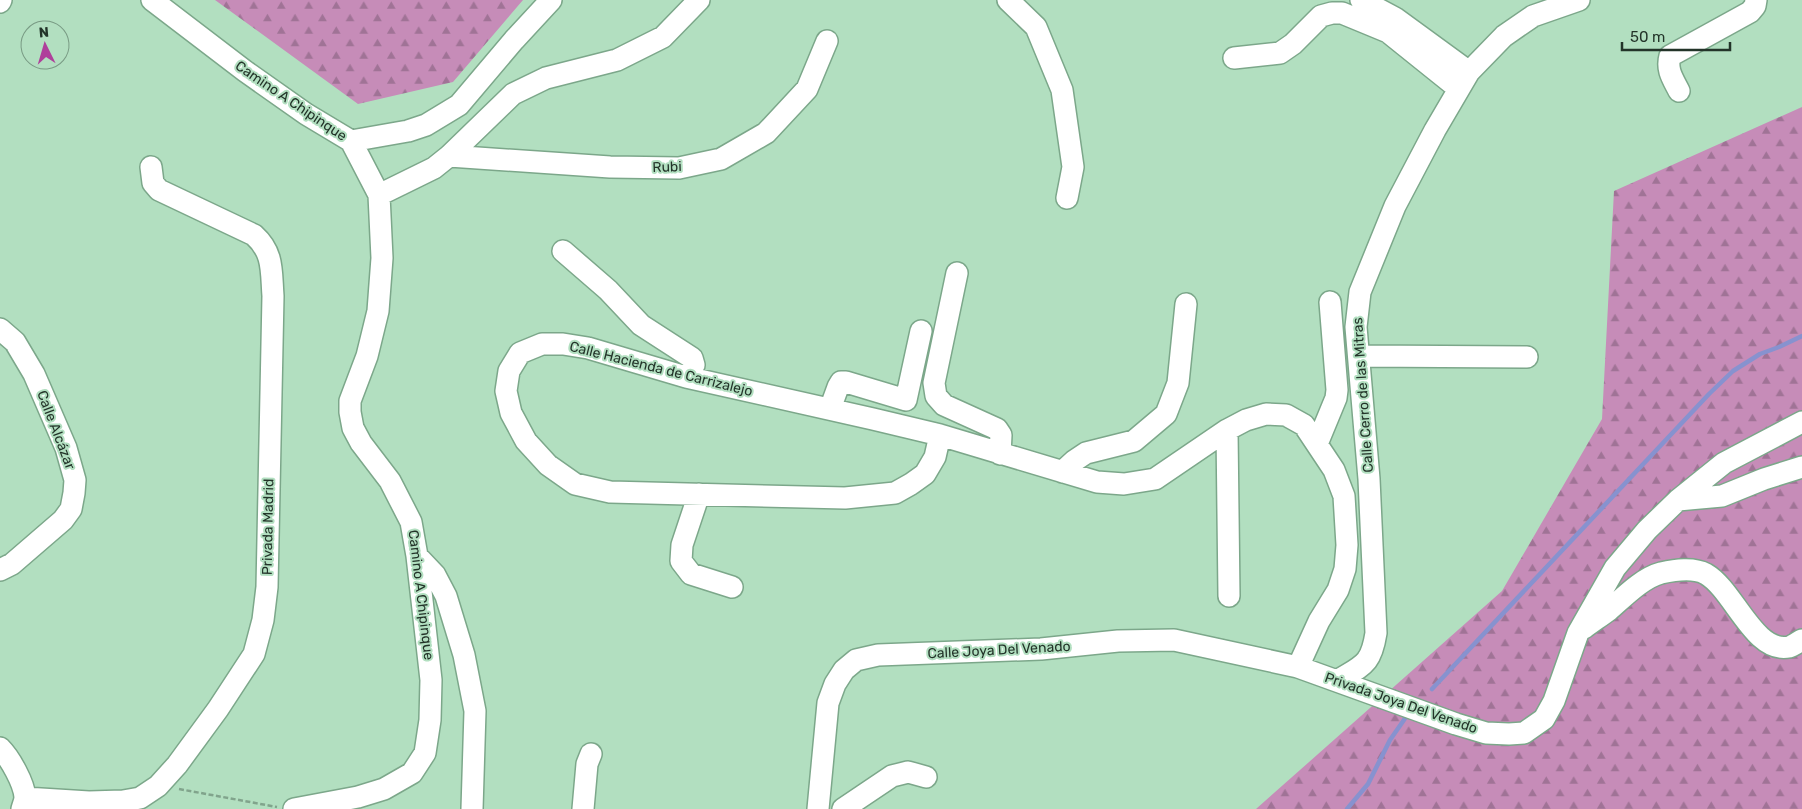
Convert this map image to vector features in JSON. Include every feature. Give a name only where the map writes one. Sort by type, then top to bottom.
[{"type":"street","name":"Camino A Chipinque","points":[[152,0],[245,72],[306,114],[351,141],[379,195],[382,258],[378,311],[367,356],[350,401],[350,412],[353,428],[361,443],[390,481],[411,522],[417,556],[431,680],[430,720],[425,753],[412,773],[384,789],[358,798],[288,808]]},
{"type":"street","points":[[351,141],[408,131],[426,125],[459,105],[551,0]]},
{"type":"street","points":[[379,195],[434,168],[513,94],[546,78],[617,60],[662,37],[699,0]]},
{"type":"street","points":[[1008,0],[1036,27],[1062,90],[1073,167],[1067,198]]},
{"type":"street","points":[[1360,0],[1395,18],[1464,80]]},
{"type":"street","name":"Calle Cerro de las Mitras","points":[[1337,681],[1365,664],[1373,651],[1376,633],[1369,479],[1356,326],[1360,292],[1395,206],[1464,80],[1504,36],[1533,16],[1579,0]]},
{"type":"street","points":[[1679,91],[1668,70],[1670,56],[1750,12],[1755,6],[1756,0]]},
{"type":"street","points":[[1234,58],[1280,53],[1293,44],[1300,35],[1322,16],[1342,13],[1388,32],[1464,80]]},
{"type":"street","name":"Rubi","points":[[449,156],[610,167],[679,168],[721,159],[766,133],[807,89],[827,41]]},
{"type":"street","name":"Privada Madrid","points":[[24,804],[122,801],[140,798],[158,786],[177,765],[212,717],[254,654],[262,620],[268,587],[273,296],[270,258],[263,243],[254,235],[159,190],[153,183],[151,167]]},
{"type":"street","points":[[563,252],[608,290],[641,325],[692,358],[694,366],[686,378]]},
{"type":"street","points":[[957,273],[934,383],[936,396],[944,405],[997,429],[1000,435],[1000,454]]},
{"type":"street","points":[[1317,444],[1336,398],[1337,390],[1330,302]]},
{"type":"street","points":[[1062,472],[1086,453],[1134,441],[1166,414],[1178,383],[1186,304]]},
{"type":"street","name":"Calle Alcázar","points":[[0,329],[15,342],[34,374],[66,448],[75,480],[71,509],[63,520],[12,564],[0,570]]},
{"type":"street","points":[[830,409],[841,382],[906,400],[921,331]]},
{"type":"street","name":"Calle Hacienda de Carrizalejo","points":[[940,435],[935,457],[925,474],[895,493],[845,498],[610,492],[575,484],[548,465],[526,441],[511,413],[506,391],[509,371],[520,353],[542,344],[562,344],[588,348],[686,378],[940,435],[1097,482],[1124,484],[1155,479],[1227,430],[1246,420],[1266,414],[1286,415],[1304,425],[1334,470],[1344,496],[1345,570],[1338,590],[1319,620],[1298,667]]},
{"type":"street","points":[[1359,356],[1527,358]]},
{"type":"street","points":[[1578,632],[1615,568],[1647,530],[1678,500],[1724,463],[1802,422]]},
{"type":"street","points":[[1227,430],[1229,596]]},
{"type":"street","points":[[1678,500],[1722,496],[1764,479],[1802,467]]},
{"type":"street","points":[[699,494],[682,545],[681,561],[691,574],[732,587]]},
{"type":"street","points":[[417,556],[436,575],[446,596],[464,655],[475,711],[472,809]]},
{"type":"street","points":[[1578,632],[1631,590],[1659,573],[1685,569],[1706,574],[1726,592],[1760,638],[1774,647],[1790,647],[1802,640]]},
{"type":"street","name":"Privada Joya Del Venado","points":[[1298,667],[1486,733],[1524,733],[1544,719],[1554,701],[1578,632]]},
{"type":"street","name":"Calle Joya Del Venado","points":[[818,809],[828,703],[834,684],[844,670],[856,660],[878,655],[1041,650],[1118,641],[1174,640],[1298,667]]},
{"type":"street","points":[[0,748],[7,755],[19,780],[24,804]]},
{"type":"street","points":[[583,809],[587,764],[591,754]]},
{"type":"street","points":[[843,809],[892,776],[908,772],[926,777]]},
{"type":"path","points":[[158,786],[288,808]]},
{"type":"green space","points":[[215,0],[523,0],[453,82],[358,104]]},
{"type":"green space","points":[[1802,107],[1802,809],[1256,809],[1502,591],[1602,419],[1614,191]]},
{"type":"waterway","points":[[1432,689],[1709,394],[1733,371],[1760,354],[1802,336]]},
{"type":"waterway","points":[[1347,809],[1368,784],[1390,740],[1406,717]]}]
